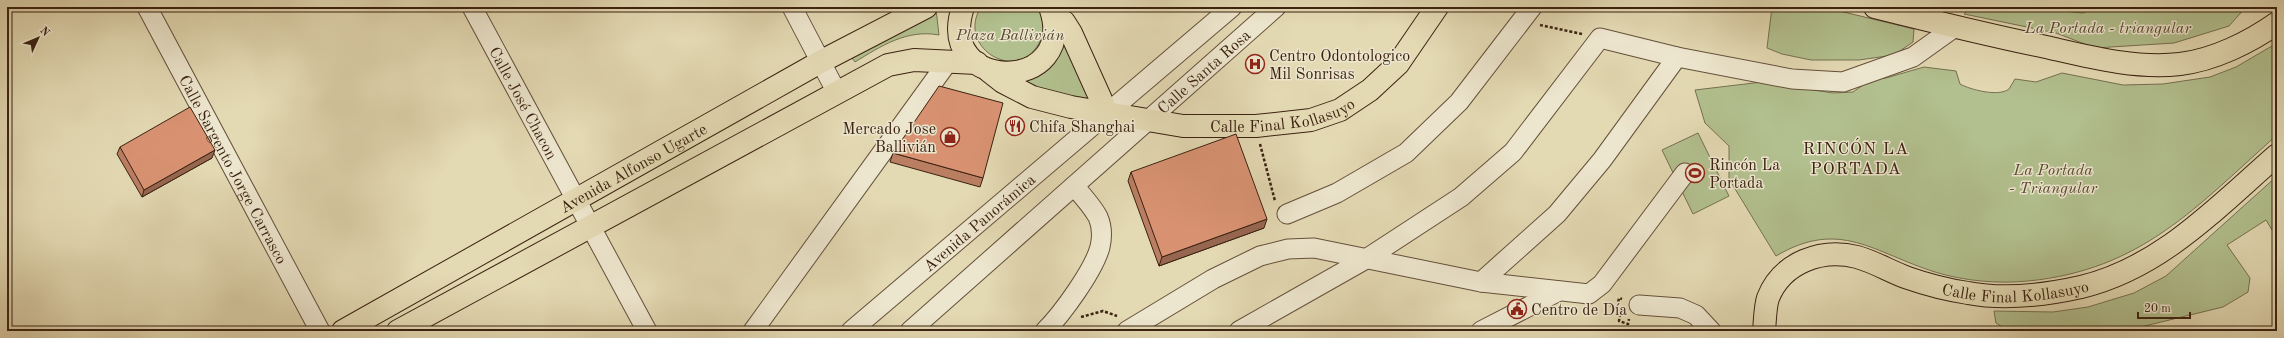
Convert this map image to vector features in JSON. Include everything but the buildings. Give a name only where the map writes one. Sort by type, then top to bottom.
[{"type":"main road","name":"Avenida Alfonso Ugarte","points":[[343,331],[822,61],[926,7]]},
{"type":"main road","name":"Calle Final Kollasuyo","points":[[963,7],[960,16],[960,33],[965,50],[983,67],[1003,82],[1032,97],[1071,107],[1183,126],[1256,126],[1311,120],[1340,110],[1370,90],[1398,64],[1437,7]]},
{"type":"main road","points":[[1875,7],[1955,28],[2118,63],[2153,65],[2181,64],[2211,56],[2262,34],[2277,23]]},
{"type":"main road","name":"Avenida Alfonso Ugarte","points":[[398,331],[836,91],[888,65],[914,60],[983,67],[1008,74],[1026,70],[1042,59],[1047,52],[1054,34],[1052,11]]},
{"type":"main road","points":[[1052,11],[1064,22],[1071,33],[1107,113]]},
{"type":"main road","name":"Calle Final Kollasuyo","points":[[1764,331],[1768,298],[1778,280],[1790,267],[1810,257],[1834,254],[1857,257],[1908,278],[1969,294],[2002,296],[2046,293],[2082,287],[2116,275],[2149,260],[2172,246],[2277,155]]},
{"type":"street","name":"Calle Sargento Jorge Carrasco","points":[[147,7],[320,331]]},
{"type":"street","name":"Calle José Chacon","points":[[472,7],[591,226]]},
{"type":"street","points":[[792,7],[822,61],[836,91]]},
{"type":"street","name":"Calle Santa Rosa","points":[[1107,113],[1232,7]]},
{"type":"street","name":"Calle Santa Rosa","points":[[910,331],[1276,7]]},
{"type":"street","points":[[1281,208],[1337,193],[1406,153],[1459,102],[1527,14]]},
{"type":"street","points":[[1239,331],[1366,259],[1461,197],[1513,152],[1600,38],[1677,57],[1792,79],[1843,82],[1913,57],[1955,28]]},
{"type":"street","points":[[1480,282],[1557,214],[1602,160],[1677,57]]},
{"type":"street","points":[[753,331],[947,63]]},
{"type":"street","name":"Avenida Panorámica","points":[[851,331],[1107,113]]},
{"type":"street","points":[[1133,327],[1213,279],[1260,256],[1288,249],[1314,248],[1480,282],[1589,294],[1602,284],[1685,173]]},
{"type":"street","points":[[1048,328],[1092,266],[1100,247],[1101,230],[1098,218],[1074,186]]},
{"type":"street","points":[[591,226],[647,331]]},
{"type":"street","points":[[1481,331],[1559,291]]},
{"type":"street","points":[[1639,304],[1680,308],[1696,315],[1711,331]]},
{"type":"path","points":[[1527,14],[1600,38]]},
{"type":"path","points":[[1256,126],[1281,208]]},
{"type":"path","points":[[1589,294],[1617,309],[1619,298],[1623,299],[1619,321],[1628,324],[1631,303],[1639,304]]},
{"type":"path","points":[[1048,328],[1103,311],[1133,327]]},
{"type":"path","points":[[2275,331],[2277,326]]},
{"type":"green space","name":"Plaza Ballivián","points":[[981,7],[1039,7],[1043,18],[1043,31],[1041,39],[1031,53],[1019,60],[1006,61],[993,56],[983,48],[976,36],[975,22]]},
{"type":"green space","points":[[1772,7],[1823,7],[1914,29],[1913,42],[1894,55],[1859,60],[1811,60],[1782,54],[1767,48]]},
{"type":"green space","name":"La Portada - triangular","points":[[1971,7],[2023,7],[2083,13],[2098,7],[2246,7],[2229,26],[2174,43],[2095,48],[2056,33],[1964,14]]},
{"type":"green space","points":[[936,9],[939,35],[916,34],[895,40],[855,62],[852,58]]},
{"type":"green space","points":[[1062,27],[1090,94],[1086,102],[1013,87],[1030,78]]},
{"type":"green space","name":"La Portada - Triangular","points":[[2277,43],[2277,135],[2193,209],[2136,249],[2104,264],[2068,274],[2017,282],[1993,282],[1958,278],[1935,272],[1857,243],[1838,239],[1819,240],[1799,245],[1776,256],[1729,179],[1729,146],[1705,123],[1695,90],[1762,82],[1833,93],[1853,92],[1870,80],[1886,78],[1924,67],[1956,71],[1960,84],[1992,93],[2009,89],[2015,79],[2036,82],[2062,73],[2123,85],[2163,84],[2210,77],[2236,67]]},
{"type":"green space","name":"Rincón La Portada","points":[[1698,133],[1729,196],[1693,214],[1662,150]]},
{"type":"green space","points":[[2277,176],[2277,228],[2272,230],[2266,220],[2227,245],[2250,278],[2248,292],[2223,307],[2124,331],[2009,331],[1996,323],[1994,311],[2053,312],[2088,307],[2134,293],[2166,276]]},
{"type":"place","name":"Centro Odontologico Mil Sonrisas","points":[[1255,64]]},
{"type":"place","name":"Chifa Shanghai","points":[[1015,126]]},
{"type":"place","name":"Mercado Jose Ballivián","points":[[950,137]]},
{"type":"place","name":"Rincón La Portada","points":[[1695,173]]},
{"type":"place","name":"Centro de Día","points":[[1517,309]]},
{"type":"district","name":"RINCÓN LA PORTADA","points":[[1856,158]]}]
